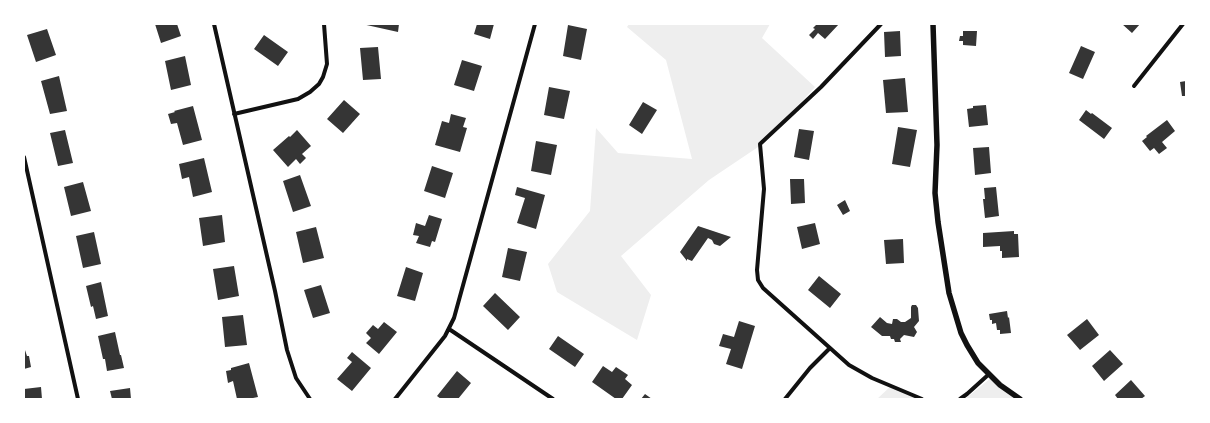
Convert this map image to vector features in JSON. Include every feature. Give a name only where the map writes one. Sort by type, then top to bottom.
[{"type":"street","points":[[214,24],[287,350],[296,378],[310,399]]},
{"type":"street","points":[[234,114],[298,99],[310,92],[319,84],[327,64],[324,24]]},
{"type":"street","points":[[395,399],[445,336],[454,318],[535,24]]},
{"type":"street","points":[[881,24],[821,86],[760,144],[764,189],[757,270],[758,280],[763,288],[849,365],[872,378],[922,399]]},
{"type":"street","points":[[933,24],[937,145],[935,193],[949,294],[954,313],[967,345],[978,363],[1000,386],[1020,399]]},
{"type":"street","points":[[1134,86],[1183,24]]},
{"type":"street","points":[[24,157],[78,399]]},
{"type":"street","points":[[449,329],[554,399]]},
{"type":"street","points":[[785,399],[810,368],[830,348]]},
{"type":"street","points":[[960,399],[988,375]]},
{"type":"shaded area","points":[[629,24],[770,24],[762,38],[815,87],[764,143],[709,180],[621,256],[651,295],[637,340],[557,292],[548,264],[590,211],[596,128],[618,153],[692,159],[666,60],[627,27]]},
{"type":"shaded area","points":[[991,378],[1021,399],[965,399]]},
{"type":"shaded area","points":[[892,385],[919,399],[877,399]]},
{"type":"building","points":[[155,24],[177,24],[181,36],[161,43]]},
{"type":"building","points":[[362,24],[399,24],[398,32]]},
{"type":"building","points":[[477,24],[494,24],[490,39],[474,34]]},
{"type":"building","points":[[817,24],[839,24],[825,39],[818,33],[813,39],[809,35],[815,29],[813,28]]},
{"type":"building","points":[[1122,24],[1140,24],[1132,33]]},
{"type":"building","points":[[568,25],[587,29],[581,60],[563,56]]},
{"type":"building","points":[[47,29],[56,55],[36,62],[27,35]]},
{"type":"building","points":[[900,31],[901,56],[885,57],[884,32]]},
{"type":"building","points":[[963,31],[977,31],[976,46],[963,45],[963,41],[959,41],[960,36],[963,36]]},
{"type":"building","points":[[264,35],[288,52],[278,66],[254,49]]},
{"type":"building","points":[[1081,46],[1095,52],[1083,79],[1069,73]]},
{"type":"building","points":[[378,47],[381,79],[363,80],[360,48]]},
{"type":"building","points":[[185,56],[191,85],[171,90],[165,61]]},
{"type":"building","points":[[462,60],[482,66],[474,91],[454,85]]},
{"type":"building","points":[[59,76],[67,111],[50,114],[41,81]]},
{"type":"building","points":[[905,78],[908,112],[886,113],[883,80]]},
{"type":"building","points":[[1186,81],[1186,96],[1182,96],[1180,82]]},
{"type":"building","points":[[549,87],[570,91],[564,119],[544,115]]},
{"type":"building","points":[[344,100],[360,114],[343,133],[327,119]]},
{"type":"building","points":[[643,102],[657,110],[642,134],[629,125]]},
{"type":"building","points":[[986,105],[988,125],[969,127],[967,109],[973,108],[973,106]]},
{"type":"building","points":[[193,106],[202,140],[183,145],[177,123],[171,124],[168,114]]},
{"type":"building","points":[[1086,110],[1112,128],[1104,139],[1079,120]]},
{"type":"building","points":[[451,114],[466,118],[463,127],[467,128],[460,152],[435,145],[442,121],[449,123]]},
{"type":"building","points":[[1167,120],[1175,131],[1162,142],[1167,148],[1159,154],[1154,148],[1150,151],[1142,141],[1147,137],[1146,136]]},
{"type":"building","points":[[898,127],[917,130],[910,167],[892,164]]},
{"type":"building","points":[[799,129],[814,131],[809,160],[794,157]]},
{"type":"building","points":[[65,130],[73,163],[58,166],[50,133]]},
{"type":"building","points":[[297,130],[311,146],[302,154],[306,158],[300,164],[296,159],[288,167],[273,150]]},
{"type":"building","points":[[536,141],[557,145],[551,175],[531,171]]},
{"type":"building","points":[[989,147],[991,173],[975,175],[973,148]]},
{"type":"building","points":[[204,158],[212,192],[193,197],[189,177],[182,179],[179,164]]},
{"type":"building","points":[[432,166],[453,173],[445,198],[424,191]]},
{"type":"building","points":[[300,175],[311,206],[293,212],[283,181]]},
{"type":"building","points":[[790,179],[804,179],[805,203],[791,204]]},
{"type":"building","points":[[83,182],[91,211],[71,216],[64,187]]},
{"type":"building","points":[[517,187],[545,195],[536,229],[517,223],[525,198],[515,195]]},
{"type":"building","points":[[996,187],[999,216],[985,218],[983,199],[985,199],[984,188]]},
{"type":"building","points":[[845,200],[850,211],[843,215],[837,205]]},
{"type":"building","points":[[222,215],[225,242],[203,246],[199,218]]},
{"type":"building","points":[[429,215],[442,219],[435,242],[432,241],[430,247],[416,243],[419,236],[413,235],[416,223],[425,226]]},
{"type":"building","points":[[815,223],[820,244],[802,249],[797,227]]},
{"type":"building","points":[[698,226],[731,237],[720,246],[714,244],[712,240],[708,238],[692,261],[687,259],[687,261],[680,252]]},
{"type":"building","points":[[316,227],[324,258],[303,263],[296,232]]},
{"type":"building","points":[[1014,231],[1014,234],[1018,234],[1019,257],[1002,258],[1000,246],[983,247],[983,233]]},
{"type":"building","points":[[94,232],[101,264],[83,268],[76,236]]},
{"type":"building","points":[[903,239],[904,263],[886,264],[884,240]]},
{"type":"building","points":[[508,248],[527,252],[520,281],[502,277]]},
{"type":"building","points":[[234,266],[239,296],[218,300],[213,269]]},
{"type":"building","points":[[406,267],[423,273],[415,301],[397,296]]},
{"type":"building","points":[[819,276],[841,294],[830,308],[808,290]]},
{"type":"building","points":[[101,282],[108,316],[96,319],[93,306],[91,307],[86,286]]},
{"type":"building","points":[[321,285],[330,313],[313,318],[304,290]]},
{"type":"building","points":[[495,293],[520,317],[508,330],[483,306]]},
{"type":"building","points":[[912,305],[916,305],[918,308],[919,321],[914,327],[917,332],[914,337],[904,335],[900,339],[901,342],[895,342],[890,336],[882,336],[871,327],[880,317],[887,323],[892,324],[893,319],[905,322],[911,318]]},
{"type":"building","points":[[1007,311],[1011,333],[1000,334],[1000,330],[997,330],[996,323],[992,324],[989,314]]},
{"type":"building","points":[[243,315],[247,345],[225,347],[222,317]]},
{"type":"building","points":[[1087,319],[1099,335],[1080,350],[1067,335]]},
{"type":"building","points":[[739,321],[755,326],[742,369],[726,364],[731,349],[719,346],[723,334],[734,337]]},
{"type":"building","points":[[384,322],[397,332],[379,354],[366,343],[371,338],[366,333],[373,325],[378,329]]},
{"type":"building","points":[[115,332],[124,368],[107,371],[98,336]]},
{"type":"building","points":[[558,336],[584,354],[575,367],[549,349]]},
{"type":"building","points":[[24,347],[27,356],[29,356],[31,367],[24,369]]},
{"type":"building","points":[[1110,350],[1123,364],[1104,381],[1092,366]]},
{"type":"building","points":[[352,352],[371,368],[352,391],[337,379],[352,362],[347,358]]},
{"type":"building","points":[[249,363],[258,397],[237,399],[233,381],[228,383],[226,371]]},
{"type":"building","points":[[603,366],[612,372],[616,367],[628,375],[625,379],[632,385],[622,399],[616,399],[592,382]]},
{"type":"building","points":[[457,371],[471,383],[458,399],[441,399],[437,396]]},
{"type":"building","points":[[1131,380],[1145,396],[1141,399],[1118,399],[1115,395]]},
{"type":"building","points":[[41,387],[42,399],[24,399],[24,389]]},
{"type":"building","points":[[130,388],[131,399],[112,399],[110,391]]},
{"type":"building","points":[[645,394],[652,399],[641,399]]}]
